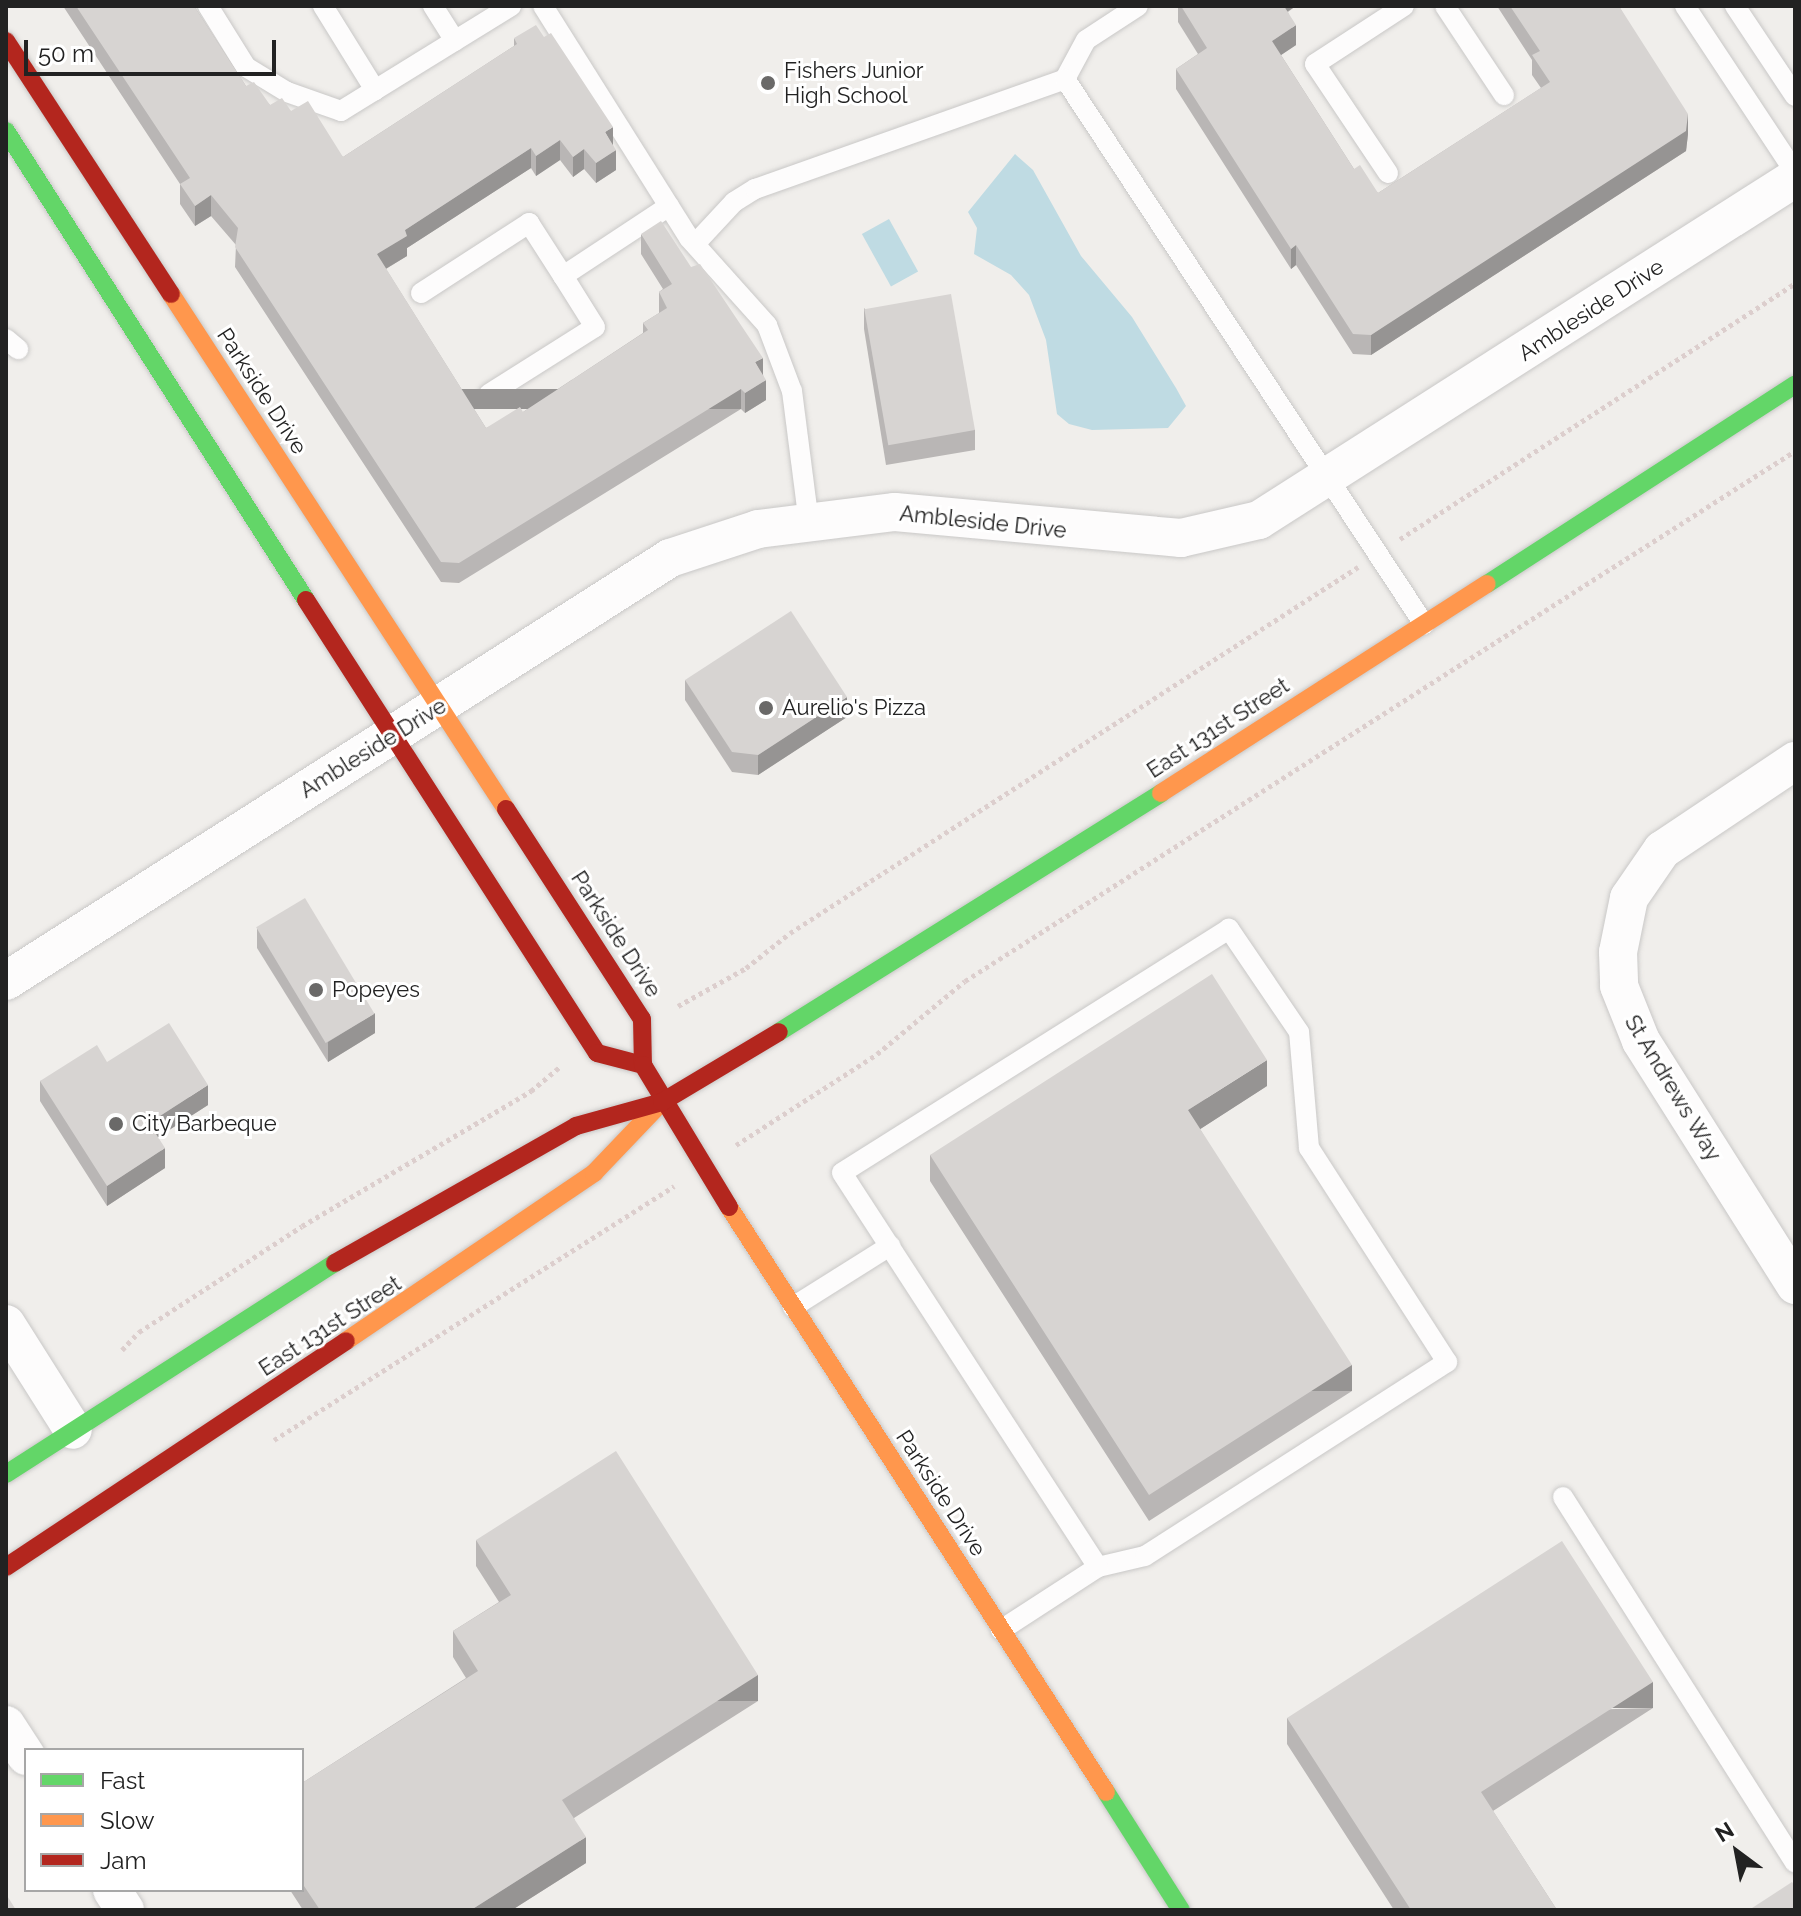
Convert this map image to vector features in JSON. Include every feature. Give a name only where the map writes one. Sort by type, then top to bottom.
[{"type":"street","name":"Parkside Drive","points":[[6,41],[642,1019],[643,1065],[662,1102],[1181,1910]]},
{"type":"street","points":[[6,131],[597,1053],[643,1065]]},
{"type":"street","name":"Ambleside Drive","points":[[6,981],[670,558],[758,529],[895,512],[1181,538],[1259,520],[1329,479],[1795,175]]},
{"type":"street","name":"East 131st Street","points":[[6,1567],[540,1213],[594,1173],[662,1102],[945,932],[1795,385]]},
{"type":"street","name":"St Andrews Way","points":[[1795,761],[1662,850],[1642,875],[1620,925],[1619,986],[1627,1014],[1795,1285]]},
{"type":"street","name":"East 131st Street","points":[[6,1474],[258,1310],[456,1191],[576,1126],[662,1102]]},
{"type":"street","points":[[6,1324],[73,1430]]},
{"type":"street","points":[[6,1725],[24,1753]]},
{"type":"street","points":[[113,1892],[125,1910]]},
{"type":"lane","points":[[208,6],[246,67],[287,92],[341,111],[511,6]]},
{"type":"lane","points":[[323,6],[375,90]]},
{"type":"lane","points":[[433,6],[455,41]]},
{"type":"lane","points":[[543,6],[695,244],[767,325],[792,391],[809,523]]},
{"type":"lane","points":[[695,244],[734,202],[755,189],[1065,79],[1086,40],[1138,6]]},
{"type":"lane","points":[[1365,6],[1377,24]]},
{"type":"lane","points":[[1388,173],[1315,64],[1404,6]]},
{"type":"lane","points":[[1445,6],[1504,95]]},
{"type":"lane","points":[[1685,6],[1795,175]]},
{"type":"lane","points":[[1735,6],[1795,96]]},
{"type":"lane","points":[[1065,79],[1424,624]]},
{"type":"lane","points":[[563,276],[669,206]]},
{"type":"lane","points":[[421,293],[529,223],[595,327],[489,394]]},
{"type":"lane","points":[[1001,1630],[1098,1567],[1145,1556],[1447,1362],[1309,1148],[1299,1032],[1229,929],[842,1173],[1098,1567]]},
{"type":"lane","points":[[793,1307],[890,1246]]},
{"type":"lane","points":[[1563,1497],[1795,1863]]},
{"type":"path","points":[[676,1008],[746,968],[790,933],[1795,283]]},
{"type":"path","points":[[271,1442],[877,1054],[965,981],[1795,451]]},
{"type":"path","points":[[112,1358],[139,1332],[302,1226],[531,1091],[560,1067]]},
{"type":"water","points":[[1015,154],[1033,170],[1081,256],[1132,317],[1176,388],[1186,406],[1168,428],[1092,430],[1069,424],[1057,414],[1046,340],[1029,295],[1011,275],[974,254],[977,228],[968,212]]},
{"type":"water","points":[[889,219],[918,271],[891,287],[862,234]]},
{"type":"building","points":[[76,6],[194,6],[246,86],[254,82],[270,105],[282,98],[291,111],[308,101],[343,157],[517,44],[514,38],[536,25],[544,37],[551,33],[613,127],[605,132],[616,150],[596,163],[584,149],[573,157],[560,140],[536,156],[531,148],[405,230],[407,236],[377,254],[486,428],[520,407],[523,412],[648,330],[643,323],[667,308],[659,292],[672,284],[641,234],[661,221],[691,267],[700,264],[763,358],[755,362],[766,380],[745,393],[741,389],[459,563],[441,562],[235,247],[238,228],[211,195],[195,206],[180,184],[190,178]]},
{"type":"building","points":[[1181,6],[1284,6],[1296,25],[1272,41],[1354,169],[1360,165],[1378,193],[1550,82],[1532,55],[1540,51],[1510,6],[1619,6],[1688,114],[1686,131],[1371,335],[1353,334],[1296,245],[1291,249],[1176,69],[1207,48]]},
{"type":"building","points":[[951,294],[975,430],[888,445],[864,309]]},
{"type":"building","name":"Aurelio's Pizza","points":[[791,611],[847,697],[758,755],[732,752],[685,680]]},
{"type":"building","name":"Popeyes","points":[[305,898],[375,1014],[326,1043],[256,927]]},
{"type":"building","points":[[1212,974],[1267,1060],[1188,1110],[1352,1365],[1149,1495],[930,1155]]},
{"type":"building","name":"City Barbeque","points":[[169,1023],[208,1085],[149,1123],[165,1148],[107,1186],[40,1081],[97,1045],[107,1062]]},
{"type":"building","points":[[616,1451],[758,1675],[562,1800],[586,1837],[471,1910],[320,1910],[304,1886],[304,1782],[478,1671],[453,1631],[511,1595],[476,1540]]},
{"type":"building","points":[[1562,1541],[1653,1682],[1481,1792],[1557,1910],[1411,1910],[1287,1718]]},
{"type":"building","points":[[1792,1882],[1795,1886],[1795,1910],[1749,1910]]},
{"type":"building","points":[[6,1894],[16,1910],[6,1910]]},
{"type":"traffic: fast","points":[[6,131],[306,600]]},
{"type":"traffic: fast","points":[[1487,584],[1795,385]]},
{"type":"traffic: fast","points":[[779,1032],[1161,793]]},
{"type":"traffic: fast","points":[[6,1474],[335,1263]]},
{"type":"traffic: fast","points":[[1106,1792],[1181,1910]]},
{"type":"traffic: slow","points":[[171,294],[506,809]]},
{"type":"traffic: slow","points":[[1161,793],[1487,584]]},
{"type":"traffic: slow","points":[[346,1341],[594,1173],[660,1104]]},
{"type":"traffic: slow","points":[[729,1207],[1106,1792]]},
{"type":"traffic: jam","points":[[6,41],[171,294]]},
{"type":"traffic: jam","points":[[306,600],[597,1053],[643,1065]]},
{"type":"traffic: jam","points":[[506,809],[642,1019],[643,1065],[729,1207]]},
{"type":"traffic: jam","points":[[335,1263],[576,1126],[662,1102],[779,1032]]},
{"type":"traffic: jam","points":[[6,1567],[346,1341]]},
{"type":"place","name":"Fishers Junior High School","points":[[768,83]]},
{"type":"place","name":"Aurelio's Pizza","points":[[766,708]]},
{"type":"place","name":"Popeyes","points":[[316,990]]},
{"type":"place","name":"City Barbeque","points":[[116,1124]]}]
